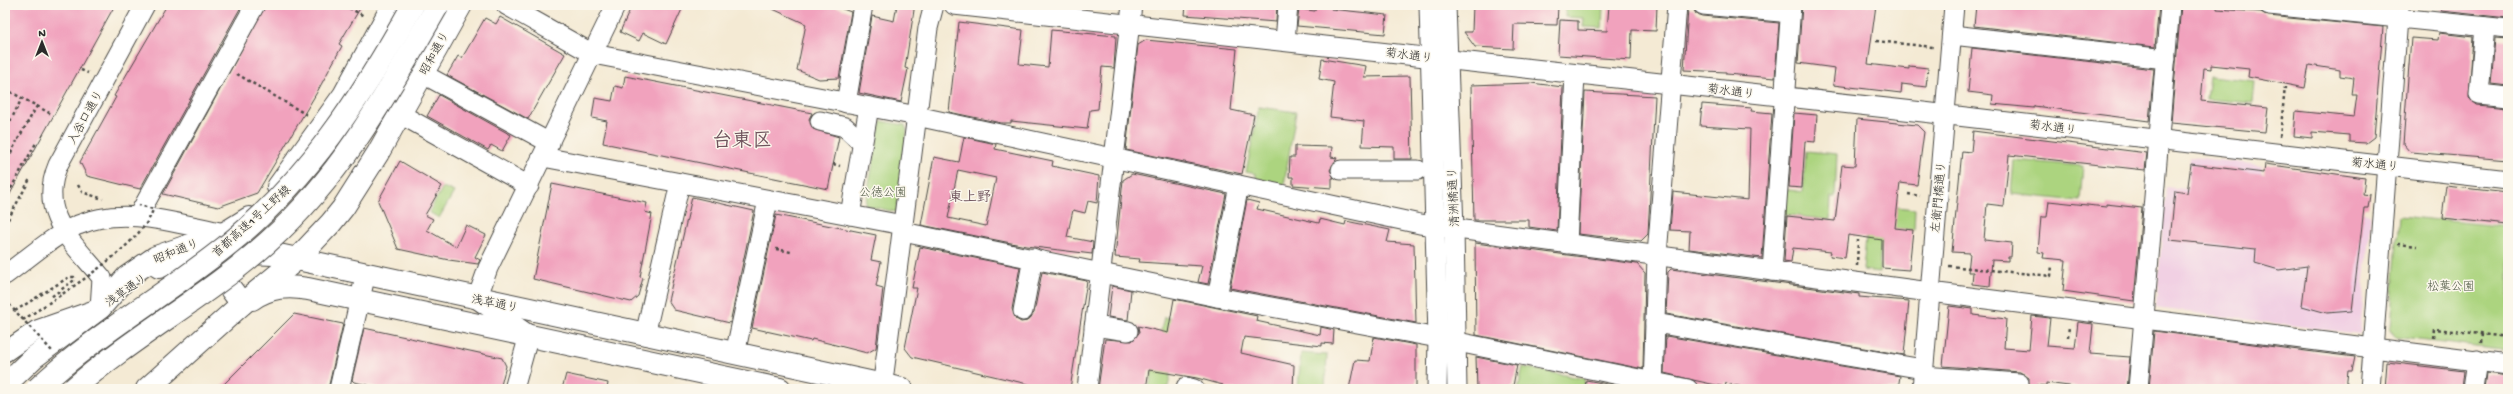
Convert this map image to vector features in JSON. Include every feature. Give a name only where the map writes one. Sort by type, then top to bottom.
[{"type":"main road","name":"昭和通り","points":[[5,385],[33,358],[100,308],[127,276],[156,257],[225,233],[243,223],[259,210],[344,95],[393,5]]},
{"type":"main road","name":"首都高速1号上野線","points":[[37,389],[107,332],[182,280],[227,246],[272,206],[301,174],[343,121],[413,5]]},
{"type":"main road","name":"首都高速1号上野線","points":[[73,389],[125,347],[238,267],[298,213],[324,185],[365,128],[438,5]]},
{"type":"main road","name":"昭和通り","points":[[242,304],[298,258],[343,208],[400,114],[461,5]]},
{"type":"main road","name":"浅草通り","points":[[100,308],[156,268],[190,257],[251,253],[298,258],[477,299],[889,388]]},
{"type":"main road","points":[[100,308],[142,303],[182,275],[202,270],[219,275],[242,304],[147,389]]},
{"type":"main road","name":"浅草通り","points":[[242,304],[262,292],[292,286],[529,335],[747,385],[780,389]]},
{"type":"street","name":"入谷口通り","points":[[100,308],[102,278],[57,221],[51,204],[54,175],[146,5]]},
{"type":"street","points":[[139,211],[256,5]]},
{"type":"street","points":[[506,5],[593,54],[869,107],[1114,159],[1229,180],[1435,226],[1930,292],[2508,364]]},
{"type":"street","points":[[514,389],[529,335],[477,299],[488,268],[547,150],[616,5]]},
{"type":"street","points":[[846,103],[863,5]]},
{"type":"street","points":[[889,388],[903,229],[928,28],[934,5]]},
{"type":"street","name":"菊水通り","points":[[954,5],[1131,14],[1285,41],[2387,165],[2508,180]]},
{"type":"street","points":[[1285,41],[1288,5]]},
{"type":"street","name":"清洲橋通り","points":[[1429,5],[1438,58],[1454,229],[1457,389]]},
{"type":"street","name":"清洲橋通り","points":[[1437,389],[1438,338],[1435,226],[1438,58],[1446,5]]},
{"type":"street","points":[[1653,386],[1657,255],[1677,5]]},
{"type":"street","points":[[1703,5],[1791,9],[1772,271]]},
{"type":"street","name":"左衛門橋通り","points":[[1923,378],[1954,5]]},
{"type":"street","points":[[2138,389],[2160,140],[2170,5]]},
{"type":"street","points":[[2269,5],[2398,11],[2485,27],[2508,29]]},
{"type":"street","points":[[2370,389],[2398,11]]},
{"type":"street","points":[[1087,389],[1131,14]]},
{"type":"street","points":[[2485,27],[2480,94],[2508,97]]},
{"type":"street","points":[[1952,35],[2166,59]]},
{"type":"street","points":[[423,74],[547,150],[680,183],[850,215],[903,229],[1216,297],[1438,338],[1653,386],[1688,389]]},
{"type":"street","points":[[1567,244],[1575,74]]},
{"type":"street","points":[[850,215],[861,142],[869,107]]},
{"type":"street","points":[[400,114],[529,186]]},
{"type":"street","points":[[820,121],[845,127],[861,142]]},
{"type":"street","points":[[1341,170],[1418,170]]},
{"type":"street","points":[[1216,297],[1229,180]]},
{"type":"street","points":[[645,335],[680,183]]},
{"type":"street","points":[[735,354],[768,200]]},
{"type":"street","points":[[5,275],[65,232],[77,225],[97,218],[139,211],[225,233]]},
{"type":"street","points":[[1023,311],[1033,258]]},
{"type":"street","points":[[339,389],[366,273]]},
{"type":"street","points":[[5,352],[38,330],[100,308]]},
{"type":"street","points":[[1655,323],[1923,378],[2019,383],[2018,389]]},
{"type":"street","points":[[1094,326],[1128,331]]},
{"type":"street","points":[[2473,389],[2477,360]]},
{"type":"path","points":[[344,5],[364,16]]},
{"type":"path","points":[[1876,41],[1935,47]]},
{"type":"path","points":[[222,66],[307,115]]},
{"type":"path","points":[[81,70],[88,73]]},
{"type":"path","points":[[2280,139],[2285,87]]},
{"type":"path","points":[[5,89],[51,114]]},
{"type":"path","points":[[5,99],[9,92]]},
{"type":"path","points":[[5,132],[22,98]]},
{"type":"path","points":[[5,164],[37,106]]},
{"type":"path","points":[[5,199],[36,143]]},
{"type":"path","points":[[833,164],[841,166]]},
{"type":"path","points":[[5,225],[30,179]]},
{"type":"path","points":[[78,186],[82,192],[91,196]]},
{"type":"path","points":[[1908,194],[1923,196]]},
{"type":"path","points":[[23,320],[93,273],[124,246],[151,218],[153,209],[139,211]]},
{"type":"path","points":[[1856,282],[1858,240]]},
{"type":"path","points":[[2392,244],[2417,246]]},
{"type":"path","points":[[1947,266],[2051,276],[2052,265]]},
{"type":"path","points":[[15,311],[69,276],[74,277],[73,281],[51,297]]},
{"type":"path","points":[[5,300],[55,355]]},
{"type":"path","points":[[2435,329],[2508,337]]},
{"type":"path","points":[[1025,389],[1026,384]]},
{"type":"shaded area","points":[[2190,157],[2262,165],[2259,198],[2371,213],[2360,334],[2156,308],[2166,187],[2187,189]]},
{"type":"green space","points":[[1566,5],[1603,5],[1602,28],[1583,27],[1584,18],[1565,17]]},
{"type":"green space","points":[[2209,76],[2255,81],[2253,103],[2206,99]]},
{"type":"green space","points":[[1259,107],[1296,112],[1284,185],[1256,179],[1256,174],[1246,172]]},
{"type":"green space","name":"公徳公園","points":[[881,121],[905,125],[907,131],[896,212],[865,205]]},
{"type":"green space","points":[[1806,151],[1837,154],[1835,197],[1831,197],[1830,220],[1781,214],[1782,189],[1803,192]]},
{"type":"green space","points":[[2014,160],[2083,166],[2080,201],[2011,194]]},
{"type":"green space","points":[[443,187],[454,192],[439,218],[429,212]]},
{"type":"green space","points":[[1868,204],[1915,209],[1914,230],[1867,226]]},
{"type":"green space","name":"松葉公園","points":[[2399,216],[2508,227],[2508,351],[2395,337],[2390,328]]},
{"type":"green space","points":[[1867,226],[1882,228],[1879,272],[1863,270]]},
{"type":"green space","points":[[1164,317],[1178,320],[1178,337],[1168,387],[1160,389],[1149,387]]},
{"type":"green space","points":[[1301,353],[1327,355],[1325,389],[1298,389]]},
{"type":"green space","points":[[1523,367],[1585,379],[1583,389],[1518,389]]},
{"type":"building","points":[[5,5],[115,5],[5,203]]},
{"type":"building","points":[[167,5],[242,5],[140,189],[87,176],[80,162],[116,97],[114,96]]},
{"type":"building","points":[[266,5],[362,5],[339,44],[342,46],[316,94],[257,193],[218,207],[163,194]]},
{"type":"building","points":[[632,5],[684,5],[666,44],[643,33],[639,41],[620,32]]},
{"type":"building","points":[[764,5],[832,5],[851,12],[839,78],[819,79],[797,70],[806,24]]},
{"type":"building","points":[[897,5],[911,5],[914,10],[905,68],[908,69],[901,102],[859,93],[872,16],[894,21]]},
{"type":"building","points":[[1186,5],[1277,5],[1276,22],[1185,15]]},
{"type":"building","points":[[1316,5],[1331,5],[1331,9],[1387,15],[1385,34],[1297,26],[1299,9],[1315,11]]},
{"type":"building","points":[[1473,5],[1558,6],[1557,25],[1514,24],[1513,49],[1475,47],[1464,32],[1472,32]]},
{"type":"building","points":[[1609,5],[1657,5],[1656,31],[1632,30],[1631,60],[1558,55],[1560,20],[1578,21],[1578,30],[1607,31]]},
{"type":"building","points":[[1802,5],[1851,7],[1851,5],[1876,5],[1868,64],[1909,69],[1909,66],[1928,68],[1926,87],[1902,84],[1901,93],[1833,85],[1835,68],[1798,63]]},
{"type":"building","points":[[1976,5],[2013,7],[2013,5],[2159,5],[2155,47],[1974,26]]},
{"type":"building","points":[[2181,5],[2217,6],[2217,9],[2261,12],[2268,16],[2383,27],[2374,137],[2366,143],[2349,142],[2349,135],[2312,132],[2312,138],[2294,136],[2296,111],[2354,117],[2357,95],[2352,95],[2354,78],[2340,76],[2340,70],[2309,65],[2305,88],[2248,77],[2249,69],[2211,65],[2211,69],[2204,68],[2201,101],[2268,108],[2265,132],[2171,123]]},
{"type":"building","points":[[2441,5],[2508,5],[2508,18],[2441,11]]},
{"type":"building","points":[[1688,8],[1693,8],[1696,14],[1702,16],[1779,23],[1775,78],[1726,74],[1726,72],[1684,70]]},
{"type":"building","points":[[500,17],[565,54],[528,119],[447,75],[458,56],[462,58],[485,18],[496,24]]},
{"type":"building","points":[[959,22],[1023,30],[1019,64],[1048,67],[1051,30],[1116,36],[1114,68],[1102,67],[1098,109],[1090,110],[1087,129],[1011,121],[1011,123],[1001,123],[949,112]]},
{"type":"building","points":[[2439,33],[2473,37],[2469,98],[2477,105],[2508,108],[2508,160],[2410,152],[2403,144],[2411,38],[2438,40]]},
{"type":"building","points":[[2495,39],[2508,40],[2508,86],[2491,84]]},
{"type":"building","points":[[1146,40],[1237,49],[1231,110],[1254,115],[1242,174],[1126,150],[1138,45]]},
{"type":"building","points":[[1972,48],[2154,69],[2149,121],[2034,106],[2034,108],[1992,104],[1993,95],[1968,92]]},
{"type":"building","points":[[1322,59],[1366,66],[1364,77],[1410,76],[1412,159],[1394,159],[1394,147],[1362,146],[1364,121],[1330,117],[1334,82],[1319,79]]},
{"type":"building","points":[[625,76],[812,113],[809,119],[813,129],[839,137],[828,189],[603,143],[607,121],[592,118],[595,98],[612,101],[615,86],[623,88]]},
{"type":"building","points":[[1531,83],[1563,87],[1557,231],[1529,227],[1529,220],[1474,220],[1471,85]]},
{"type":"building","points":[[1585,92],[1655,96],[1648,234],[1641,241],[1578,234]]},
{"type":"building","points":[[439,95],[511,135],[502,151],[491,145],[488,150],[427,116]]},
{"type":"building","points":[[1702,104],[1752,108],[1751,111],[1772,113],[1762,258],[1689,249],[1690,231],[1670,230],[1673,192],[1748,200],[1750,129],[1700,126]]},
{"type":"building","points":[[1794,113],[1817,115],[1815,142],[1805,141],[1802,188],[1789,187]]},
{"type":"building","points":[[1857,119],[1917,125],[1924,132],[1917,185],[1900,183],[1895,228],[1913,230],[1909,270],[1882,268],[1882,240],[1848,235],[1845,258],[1830,256],[1831,252],[1793,248],[1791,262],[1784,261],[1787,216],[1835,221],[1842,165],[1855,166]]},
{"type":"building","points":[[1973,131],[2147,153],[2145,170],[2009,155],[2004,206],[1987,204],[1984,240],[2012,243],[2011,257],[2008,257],[2008,261],[1992,260],[1990,286],[1972,284],[1973,272],[1968,272],[1970,253],[1952,252],[1962,151],[1971,152]]},
{"type":"building","points":[[964,137],[996,144],[995,149],[1053,161],[1052,166],[1099,176],[1097,203],[1088,201],[1085,213],[1073,210],[1067,237],[1093,242],[1092,254],[1026,246],[921,225],[934,157],[959,162]],"holes":[[[958,170],[996,178],[986,226],[948,218]]]},
{"type":"building","points":[[1295,146],[1332,147],[1331,157],[1337,158],[1330,170],[1334,178],[1332,178],[1332,188],[1293,185],[1293,177],[1289,177],[1290,157],[1295,157]]},
{"type":"building","points":[[400,161],[442,186],[425,215],[433,219],[427,230],[456,247],[466,225],[486,235],[475,257],[480,260],[478,264],[449,260],[398,249],[378,201]]},
{"type":"building","points":[[2191,164],[2264,173],[2265,164],[2365,178],[2363,194],[2370,195],[2368,208],[2364,208],[2352,311],[2327,313],[2302,306],[2307,266],[2279,270],[2255,263],[2256,249],[2170,240],[2175,191],[2187,193]]},
{"type":"building","points":[[1132,174],[1226,194],[1208,284],[1198,282],[1202,266],[1139,262],[1140,259],[1115,257],[1123,180]]},
{"type":"building","points":[[552,184],[647,203],[645,212],[652,214],[640,277],[643,278],[638,296],[631,302],[533,279]]},
{"type":"building","points":[[2446,186],[2508,193],[2508,225],[2442,218]]},
{"type":"building","points":[[692,197],[754,211],[730,323],[674,310],[668,301]]},
{"type":"building","points":[[1247,200],[1259,203],[1257,209],[1319,223],[1320,219],[1345,225],[1346,221],[1390,230],[1387,242],[1414,244],[1416,323],[1230,288]]},
{"type":"building","points":[[2049,201],[2106,207],[2106,204],[2142,208],[2134,301],[2063,291],[2066,260],[2043,258],[2044,253],[2038,252],[2041,217],[2047,217]]},
{"type":"building","points":[[776,215],[876,235],[871,260],[881,262],[876,286],[883,288],[876,348],[867,353],[812,339],[811,341],[752,328]]},
{"type":"building","points":[[1475,243],[1637,264],[1645,273],[1643,369],[1476,335]]},
{"type":"building","points":[[920,247],[1020,267],[1012,309],[1016,319],[1021,322],[1027,321],[1034,313],[1042,272],[1087,281],[1070,389],[1049,389],[912,357],[905,348],[917,288],[912,288]]},
{"type":"building","points":[[1671,269],[1859,294],[1859,297],[1909,301],[1904,355],[1666,314],[1668,272]]},
{"type":"building","points":[[1112,286],[1131,290],[1128,320],[1108,317]]},
{"type":"building","points":[[1174,299],[1257,316],[1256,321],[1320,335],[1321,327],[1334,330],[1333,344],[1322,343],[1322,346],[1244,337],[1241,353],[1294,365],[1293,389],[1222,389],[1223,385],[1197,378],[1149,370],[1146,389],[1098,389],[1105,339],[1132,341],[1139,333],[1138,326],[1168,333]]},
{"type":"building","points":[[1949,306],[1973,309],[1973,315],[2006,319],[2004,348],[2029,350],[2032,316],[2050,318],[2047,346],[2075,348],[2078,322],[2093,324],[2090,354],[2130,357],[2127,389],[2091,389],[2046,383],[2046,386],[2036,385],[2035,389],[2029,389],[2029,378],[2020,372],[1943,366]]},
{"type":"building","points":[[294,314],[343,324],[328,389],[219,389]]},
{"type":"building","points":[[364,328],[502,358],[506,366],[500,389],[385,389],[354,382],[352,380]]},
{"type":"building","points":[[2154,331],[2355,357],[2352,371],[2348,371],[2346,389],[2149,389]]},
{"type":"building","points":[[1666,336],[1900,376],[1898,389],[1751,389],[1726,383],[1725,387],[1693,380],[1664,373]]},
{"type":"building","points":[[1374,337],[1416,345],[1416,388],[1349,389],[1355,360],[1370,361]]},
{"type":"building","points":[[1476,357],[1517,365],[1513,386],[1510,386],[1510,389],[1477,389]]},
{"type":"building","points":[[2387,362],[2464,371],[2462,389],[2385,389]]},
{"type":"building","points":[[2486,373],[2508,376],[2508,389],[2484,389]]},
{"type":"building","points":[[566,374],[608,383],[607,389],[562,389]]},
{"type":"building","points":[[1586,380],[1633,389],[1585,389]]},
{"type":"district","name":"台東区","points":[[742,139]]},
{"type":"district","name":"東上野","points":[[970,196]]}]
